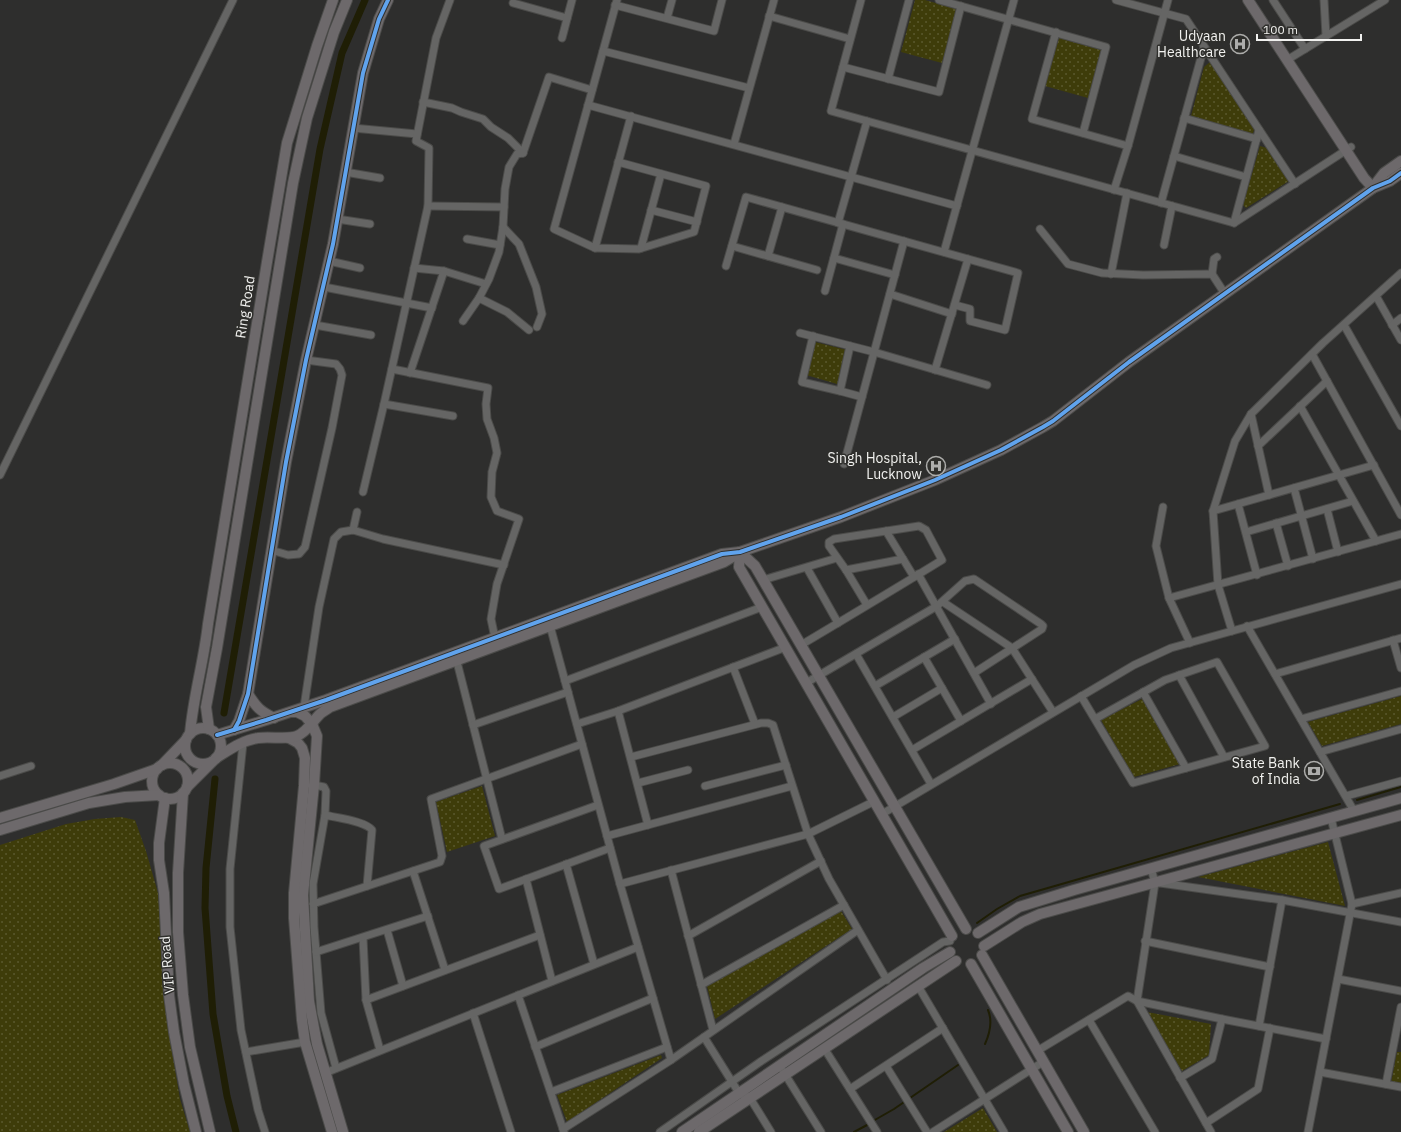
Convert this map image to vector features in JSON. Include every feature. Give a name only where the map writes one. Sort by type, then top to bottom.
[{"type":"street","points":[[0,475],[233,0]]},
{"type":"street","name":"Ring Road","points":[[188,737],[206,646],[208,624],[267,262],[288,143],[317,46],[333,0]]},
{"type":"street","points":[[0,830],[89,803],[125,797],[162,797],[171,799],[178,797],[214,760],[220,751],[221,744],[213,732],[206,707],[293,183],[307,118],[334,32],[347,0]]},
{"type":"street","points":[[234,730],[239,721],[248,694],[286,462],[306,360],[324,287],[363,73],[379,19],[388,0]]},
{"type":"street","points":[[363,492],[428,206],[429,148],[416,141],[436,38],[450,0]]},
{"type":"street","points":[[562,38],[572,0]]},
{"type":"street","points":[[667,18],[672,0]]},
{"type":"street","points":[[618,162],[706,186],[694,232],[641,248],[595,248],[554,228],[616,2],[714,31],[722,0]]},
{"type":"street","points":[[734,144],[774,0]]},
{"type":"street","points":[[861,0],[831,111],[1234,223],[1348,149]]},
{"type":"street","points":[[888,78],[909,0]]},
{"type":"street","points":[[939,0],[1106,47],[1083,133]]},
{"type":"street","points":[[944,252],[1014,0]]},
{"type":"street","points":[[1116,0],[1186,19],[1295,184]]},
{"type":"street","points":[[1114,190],[1128,146],[1168,0]]},
{"type":"street","points":[[1248,0],[1290,59]]},
{"type":"street","points":[[1255,0],[1290,59],[1348,149],[1364,178],[1372,188]]},
{"type":"street","points":[[1273,0],[1305,49]]},
{"type":"street","points":[[1324,0],[1326,36]]},
{"type":"street","points":[[1290,59],[1385,0]]},
{"type":"street","points":[[513,2],[567,18]]},
{"type":"street","points":[[843,67],[939,92],[961,6]]},
{"type":"street","points":[[770,16],[850,39]]},
{"type":"street","points":[[1056,32],[1032,119],[1128,146]]},
{"type":"street","points":[[1161,203],[1204,47]]},
{"type":"street","points":[[603,51],[749,88]]},
{"type":"street","points":[[524,153],[549,77],[592,90]]},
{"type":"street","points":[[424,102],[452,108],[483,119],[491,128],[508,138],[524,153]]},
{"type":"street","points":[[588,104],[957,206]]},
{"type":"street","points":[[595,248],[631,116]]},
{"type":"street","points":[[1184,118],[1257,139]]},
{"type":"street","points":[[825,291],[834,258],[840,223],[851,177],[866,121]]},
{"type":"street","points":[[353,128],[417,134]]},
{"type":"street","points":[[1234,223],[1259,130]]},
{"type":"street","points":[[463,321],[479,298],[499,252],[503,227],[505,189],[509,167],[517,154],[524,153]]},
{"type":"street","points":[[1174,156],[1246,177]]},
{"type":"street","points":[[1372,188],[1384,173],[1401,161]]},
{"type":"street","points":[[345,172],[380,178]]},
{"type":"street","points":[[188,737],[186,747],[188,754],[192,760],[198,763],[205,763],[214,760],[235,746],[256,738],[290,738],[299,735],[312,724],[320,714],[330,707],[549,622],[724,562],[740,552],[841,516],[935,480],[1001,450],[1053,421],[1129,362],[1372,188],[1390,181],[1401,173]]},
{"type":"street","points":[[641,248],[661,174]]},
{"type":"street","points":[[1111,274],[1127,193]]},
{"type":"street","points":[[726,266],[746,197],[1018,273],[1005,330],[970,321],[970,309],[955,304]]},
{"type":"street","points":[[428,206],[504,207]]},
{"type":"street","points":[[1164,245],[1172,206]]},
{"type":"street","points":[[768,256],[782,207]]},
{"type":"street","points":[[651,210],[697,222]]},
{"type":"street","points":[[337,219],[370,224]]},
{"type":"street","points":[[503,227],[519,244],[536,287],[542,314],[537,327]]},
{"type":"street","points":[[1040,230],[1068,264],[1102,273],[1143,275],[1212,274]]},
{"type":"street","points":[[467,239],[500,245]]},
{"type":"street","points":[[844,464],[904,241]]},
{"type":"street","points":[[732,246],[817,270]]},
{"type":"street","points":[[1217,257],[1214,259],[1212,274],[1225,294]]},
{"type":"street","points":[[834,258],[895,275]]},
{"type":"street","points":[[935,370],[968,259]]},
{"type":"street","points":[[329,261],[360,268]]},
{"type":"street","points":[[414,268],[444,271],[486,284]]},
{"type":"street","points":[[410,373],[444,271]]},
{"type":"street","points":[[1232,631],[1218,585],[1213,511],[1235,441],[1251,414],[1312,354],[1401,273]]},
{"type":"street","points":[[324,287],[432,308]]},
{"type":"street","points":[[890,294],[952,314]]},
{"type":"street","points":[[1376,296],[1401,340]]},
{"type":"street","points":[[479,298],[507,312],[529,330]]},
{"type":"street","points":[[1392,325],[1401,318]]},
{"type":"street","points":[[315,325],[371,335]]},
{"type":"street","points":[[1344,325],[1400,423]]},
{"type":"street","points":[[800,333],[874,352],[988,385]]},
{"type":"street","points":[[813,336],[802,382],[862,397]]},
{"type":"street","points":[[840,391],[850,346]]},
{"type":"street","points":[[1312,354],[1401,514]]},
{"type":"street","points":[[271,550],[288,555],[299,554],[305,547],[332,428],[342,375],[336,364],[306,360]]},
{"type":"street","points":[[392,369],[488,388],[486,404],[487,419],[494,438],[497,453],[492,472],[491,497],[497,510],[519,519],[497,584],[491,619],[494,638]]},
{"type":"street","points":[[1258,446],[1326,381]]},
{"type":"street","points":[[384,404],[453,416]]},
{"type":"street","points":[[1300,406],[1376,542]]},
{"type":"street","points":[[1251,414],[1269,495]]},
{"type":"street","points":[[1213,511],[1374,465]]},
{"type":"street","points":[[1294,488],[1313,559]]},
{"type":"street","points":[[1246,532],[1353,501]]},
{"type":"street","points":[[1238,504],[1257,574]]},
{"type":"street","points":[[1162,507],[1156,546],[1170,598],[1190,643]]},
{"type":"street","points":[[1327,509],[1338,552]]},
{"type":"street","points":[[353,530],[357,512]]},
{"type":"street","points":[[1276,523],[1288,566]]},
{"type":"street","points":[[801,645],[942,560],[926,530],[919,526],[834,539],[829,542],[829,546],[846,570],[867,605]]},
{"type":"street","points":[[304,708],[319,607],[334,539],[341,532],[353,530],[383,539],[504,565]]},
{"type":"street","points":[[886,531],[903,559],[940,604],[955,639],[991,704]]},
{"type":"street","points":[[1170,598],[1401,534]]},
{"type":"street","points":[[740,552],[755,566],[966,929]]},
{"type":"street","points":[[660,1132],[732,1082],[943,942],[951,939],[958,931],[966,929],[978,933],[982,938],[983,950],[980,959],[970,964],[961,964],[953,956],[949,948],[951,939],[875,801],[739,566],[740,552]]},
{"type":"street","points":[[763,580],[837,558]]},
{"type":"street","points":[[846,570],[903,559]]},
{"type":"street","points":[[807,568],[838,623]]},
{"type":"street","points":[[806,683],[940,604],[965,581],[974,579],[1043,626],[1042,629],[974,673]]},
{"type":"street","points":[[882,814],[1134,665],[1171,648],[1401,584]]},
{"type":"street","points":[[940,604],[1012,648],[1053,712]]},
{"type":"street","points":[[565,681],[762,607]]},
{"type":"street","points":[[162,797],[154,790],[152,783],[153,776],[159,767],[195,730],[202,728],[213,732],[234,730],[274,718],[456,657],[494,638],[549,622]]},
{"type":"street","points":[[549,622],[620,884],[671,1060]]},
{"type":"street","points":[[1247,626],[1354,811]]},
{"type":"street","points":[[1275,674],[1401,638]]},
{"type":"street","points":[[875,686],[955,639]]},
{"type":"street","points":[[1393,640],[1401,668]]},
{"type":"street","points":[[577,724],[618,711],[786,647]]},
{"type":"street","points":[[856,654],[931,784]]},
{"type":"street","points":[[456,657],[502,840]]},
{"type":"street","points":[[924,657],[961,721]]},
{"type":"street","points":[[1081,696],[1133,783],[1265,746],[1217,662],[1165,680],[1095,719]]},
{"type":"street","points":[[733,667],[754,724]]},
{"type":"street","points":[[1179,675],[1224,757]]},
{"type":"street","points":[[912,750],[1032,679]]},
{"type":"street","points":[[893,717],[942,688]]},
{"type":"street","points":[[1301,719],[1401,691]]},
{"type":"street","points":[[473,725],[568,692]]},
{"type":"street","points":[[1143,692],[1186,768]]},
{"type":"street","points":[[248,694],[255,705],[262,712],[274,718]]},
{"type":"street","points":[[618,711],[648,825]]},
{"type":"street","points":[[290,712],[297,712],[305,716],[312,724],[317,736],[314,785],[303,895],[309,1001],[317,1044],[343,1132]]},
{"type":"street","points":[[631,757],[754,724],[768,723],[773,725],[808,834],[844,905],[887,980]]},
{"type":"street","points":[[1320,752],[1401,729]]},
{"type":"street","points":[[290,738],[298,743],[302,748],[305,758],[304,786],[294,893],[294,918],[302,1020],[305,1042],[332,1132]]},
{"type":"street","points":[[243,743],[230,869],[230,927],[241,1030],[258,1110],[265,1132]]},
{"type":"street","points":[[314,904],[440,862],[442,856],[431,799],[582,744]]},
{"type":"street","points":[[0,818],[114,784],[168,763],[175,764],[186,773],[188,780],[185,790]]},
{"type":"street","points":[[705,786],[786,765]]},
{"type":"street","points":[[0,776],[31,766]]},
{"type":"street","points":[[638,783],[688,770]]},
{"type":"street","points":[[1346,796],[1401,780]]},
{"type":"street","points":[[314,785],[322,786],[326,791],[326,815],[313,884],[316,952],[321,1013],[336,1068]]},
{"type":"street","points":[[607,836],[792,786]]},
{"type":"street","name":"VIP Road","points":[[185,790],[178,873],[178,932],[183,995],[190,1048],[210,1132]]},
{"type":"street","name":"VIP Road","points":[[162,797],[159,860],[164,893],[169,995],[174,1032],[184,1084],[196,1132]]},
{"type":"street","points":[[978,933],[1019,907],[1151,868],[1401,798]]},
{"type":"street","points":[[620,884],[808,834],[875,801]]},
{"type":"street","points":[[598,805],[484,846],[499,889],[610,848]]},
{"type":"street","points":[[326,815],[360,823],[370,827],[372,830],[367,886]]},
{"type":"street","points":[[983,950],[1022,922],[1040,914],[1401,815]]},
{"type":"street","points":[[1308,1132],[1352,904],[1331,818]]},
{"type":"street","points":[[688,936],[821,861]]},
{"type":"street","points":[[566,864],[594,964]]},
{"type":"street","points":[[1151,868],[1155,883],[1138,1001],[1211,1132]]},
{"type":"street","points":[[670,870],[713,1030]]},
{"type":"street","points":[[413,871],[445,970]]},
{"type":"street","points":[[526,879],[552,981]]},
{"type":"street","points":[[1155,883],[1172,884],[1282,900],[1401,922]]},
{"type":"street","points":[[1352,904],[1401,894]]},
{"type":"street","points":[[1258,1026],[1282,900]]},
{"type":"street","points":[[701,986],[844,905]]},
{"type":"street","points":[[316,952],[428,916]]},
{"type":"street","points":[[387,930],[402,986]]},
{"type":"street","points":[[518,995],[564,1130],[671,1060],[858,930]]},
{"type":"street","points":[[366,1000],[540,935]]},
{"type":"street","points":[[363,938],[366,1000],[380,1050]]},
{"type":"street","points":[[1146,941],[1270,967]]},
{"type":"street","points":[[325,1073],[638,947]]},
{"type":"street","points":[[983,950],[1043,1062],[1084,1132]]},
{"type":"street","points":[[682,1132],[739,1093],[824,1048],[918,986],[953,956]]},
{"type":"street","points":[[699,1132],[750,1098],[782,1070],[923,968],[953,956]]},
{"type":"street","points":[[970,964],[1068,1132]]},
{"type":"street","points":[[1338,979],[1401,991]]},
{"type":"street","points":[[918,986],[1004,1132]]},
{"type":"street","points":[[1037,1051],[1128,996],[1138,1001],[1326,1039]]},
{"type":"street","points":[[536,1047],[653,998]]},
{"type":"street","points":[[1386,1084],[1397,1047],[1401,1007]]},
{"type":"street","points":[[473,1013],[511,1132]]},
{"type":"street","points":[[1180,1078],[1212,1058],[1222,1019]]},
{"type":"street","points":[[1089,1020],[1155,1132]]},
{"type":"street","points":[[850,1089],[943,1028]]},
{"type":"street","points":[[1206,1123],[1258,1089],[1270,1028]]},
{"type":"street","points":[[704,1037],[739,1093],[750,1098],[771,1132]]},
{"type":"street","points":[[246,1052],[305,1042]]},
{"type":"street","points":[[551,1092],[667,1047]]},
{"type":"street","points":[[824,1048],[876,1130]]},
{"type":"street","points":[[933,1132],[1043,1062]]},
{"type":"street","points":[[886,1066],[927,1132]]},
{"type":"street","points":[[782,1070],[821,1132]]},
{"type":"street","points":[[1320,1072],[1401,1087]]},
{"type":"shaded area","points":[[915,0],[925,0],[957,9],[942,63],[901,52]]},
{"type":"shaded area","points":[[1059,38],[1101,50],[1088,98],[1045,86]]},
{"type":"shaded area","points":[[1210,62],[1254,129],[1253,134],[1191,116],[1204,67]]},
{"type":"shaded area","points":[[1260,146],[1267,148],[1289,181],[1246,208],[1243,205]]},
{"type":"shaded area","points":[[815,342],[847,350],[837,384],[806,375]]},
{"type":"shaded area","points":[[1401,696],[1401,724],[1322,746],[1308,722]]},
{"type":"shaded area","points":[[1142,699],[1180,764],[1134,777],[1101,720]]},
{"type":"shaded area","points":[[482,786],[495,836],[447,852],[436,802]]},
{"type":"shaded area","points":[[121,817],[135,820],[158,893],[169,1034],[180,1099],[190,1132],[0,1132],[0,845],[66,824],[95,819]]},
{"type":"shaded area","points":[[1328,842],[1345,906],[1198,877]]},
{"type":"shaded area","points":[[841,911],[852,929],[715,1019],[707,986]]},
{"type":"shaded area","points":[[1147,1012],[1211,1024],[1209,1055],[1182,1071]]},
{"type":"shaded area","points":[[1397,1052],[1401,1052],[1401,1085],[1391,1083]]},
{"type":"shaded area","points":[[661,1055],[662,1058],[567,1122],[557,1095]]},
{"type":"shaded area","points":[[983,1108],[997,1132],[944,1132]]},
{"type":"waterway","points":[[224,713],[320,149],[342,53],[365,0]]},
{"type":"waterway","points":[[215,779],[206,868],[205,908],[213,1014],[227,1096],[236,1132]]},
{"type":"waterway","points":[[1357,800],[1401,787]]},
{"type":"waterway","points":[[977,923],[997,909],[1020,896],[1340,804]]},
{"type":"waterway","points":[[985,1044],[990,1027],[990,1014],[988,1010]]},
{"type":"waterway","points":[[873,1121],[894,1109],[958,1065]]},
{"type":"waterway","points":[[854,1132],[869,1124]]},
{"type":"cycle path","points":[[234,730],[239,721],[248,694],[286,462],[306,360],[333,244],[363,73],[379,19],[388,0]]},
{"type":"cycle path","points":[[217,735],[326,700],[722,554],[740,552],[841,517],[935,480],[1001,450],[1053,421],[1129,362],[1373,188],[1390,181],[1401,173]]},
{"type":"place","name":"Udyaan Healthcare","points":[[1240,44]]},
{"type":"place","name":"Singh Hospital, Lucknow","points":[[936,466]]},
{"type":"place","name":"State Bank of India","points":[[1314,771]]}]
